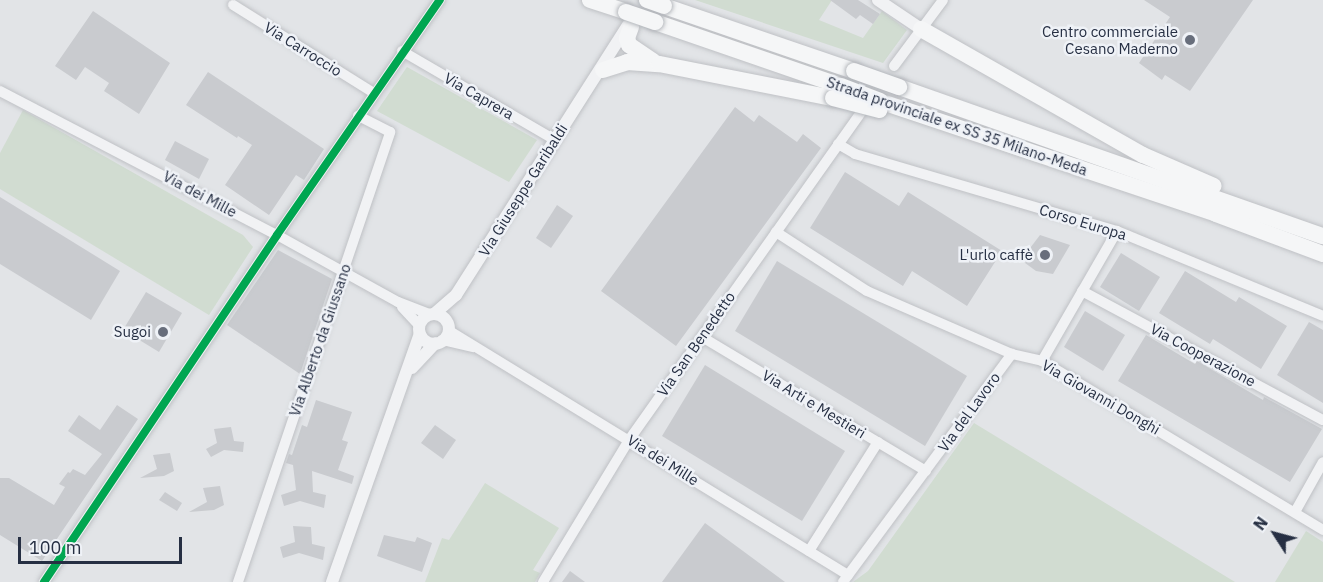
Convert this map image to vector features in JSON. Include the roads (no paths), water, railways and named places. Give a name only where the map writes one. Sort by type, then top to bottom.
[{"type":"highway","name":"Strada provinciale ex SS 35 Milano-Meda","points":[[590,0],[629,26],[655,22],[837,92],[964,128],[1216,214],[1323,254]]},
{"type":"highway","name":"Strada provinciale ex SS 35 Milano-Meda","points":[[647,0],[1323,236]]},
{"type":"highway","points":[[629,26],[637,52],[659,64]]},
{"type":"highway","points":[[921,29],[1143,155],[1228,192],[1279,219]]},
{"type":"highway","points":[[603,70],[627,62],[659,64],[837,92]]},
{"type":"street","points":[[878,0],[921,29]]},
{"type":"street","points":[[894,66],[943,0]]},
{"type":"street","points":[[44,582],[436,2]]},
{"type":"street","name":"Via Carroccio","points":[[233,5],[374,93]]},
{"type":"street","name":"Via Giuseppe Garibaldi","points":[[590,86],[603,70],[629,26]]},
{"type":"street","name":"Via Giuseppe Garibaldi","points":[[402,381],[443,335],[456,295],[629,26]]},
{"type":"street","name":"Via Caprera","points":[[402,51],[555,140]]},
{"type":"street","name":"Via dei Mille","points":[[0,91],[277,235],[398,302],[432,314]]},
{"type":"street","name":"Via San Benedetto","points":[[543,582],[629,440],[860,114]]},
{"type":"street","name":"Via Alberto da Giussano","points":[[238,582],[390,132],[358,116]]},
{"type":"street","name":"Corso Europa","points":[[838,144],[855,154],[1118,231],[1323,316]]},
{"type":"street","points":[[1042,361],[1118,231]]},
{"type":"street","name":"Via Giovanni Donghi","points":[[776,232],[867,291],[1012,354],[1042,361],[1323,530]]},
{"type":"street","name":"Via Cooperazione","points":[[1082,291],[1323,420]]},
{"type":"street","name":"Via Giuseppe Garibaldi","points":[[432,314],[456,295]]},
{"type":"street","name":"Via dei Mille","points":[[398,302],[420,329]]},
{"type":"street","points":[[432,314],[443,318],[443,335],[426,341],[420,329],[423,318],[432,314]]},
{"type":"street","name":"Via Giuseppe Garibaldi","points":[[332,582],[420,329]]},
{"type":"street","name":"Via dei Mille","points":[[443,335],[476,347],[809,550],[846,579]]},
{"type":"street","name":"Via Arti e Mestieri","points":[[702,337],[926,471]]},
{"type":"street","name":"Via del Lavoro","points":[[846,579],[1012,354]]},
{"type":"street","points":[[809,550],[878,442]]},
{"type":"street","points":[[1295,512],[1323,462]]},
{"type":"place","name":"Centro commerciale Cesano Maderno","points":[[1190,40]]},
{"type":"place","name":"L'urlo caffè","points":[[1045,255]]},
{"type":"place","name":"Sugoi","points":[[163,332]]}]
